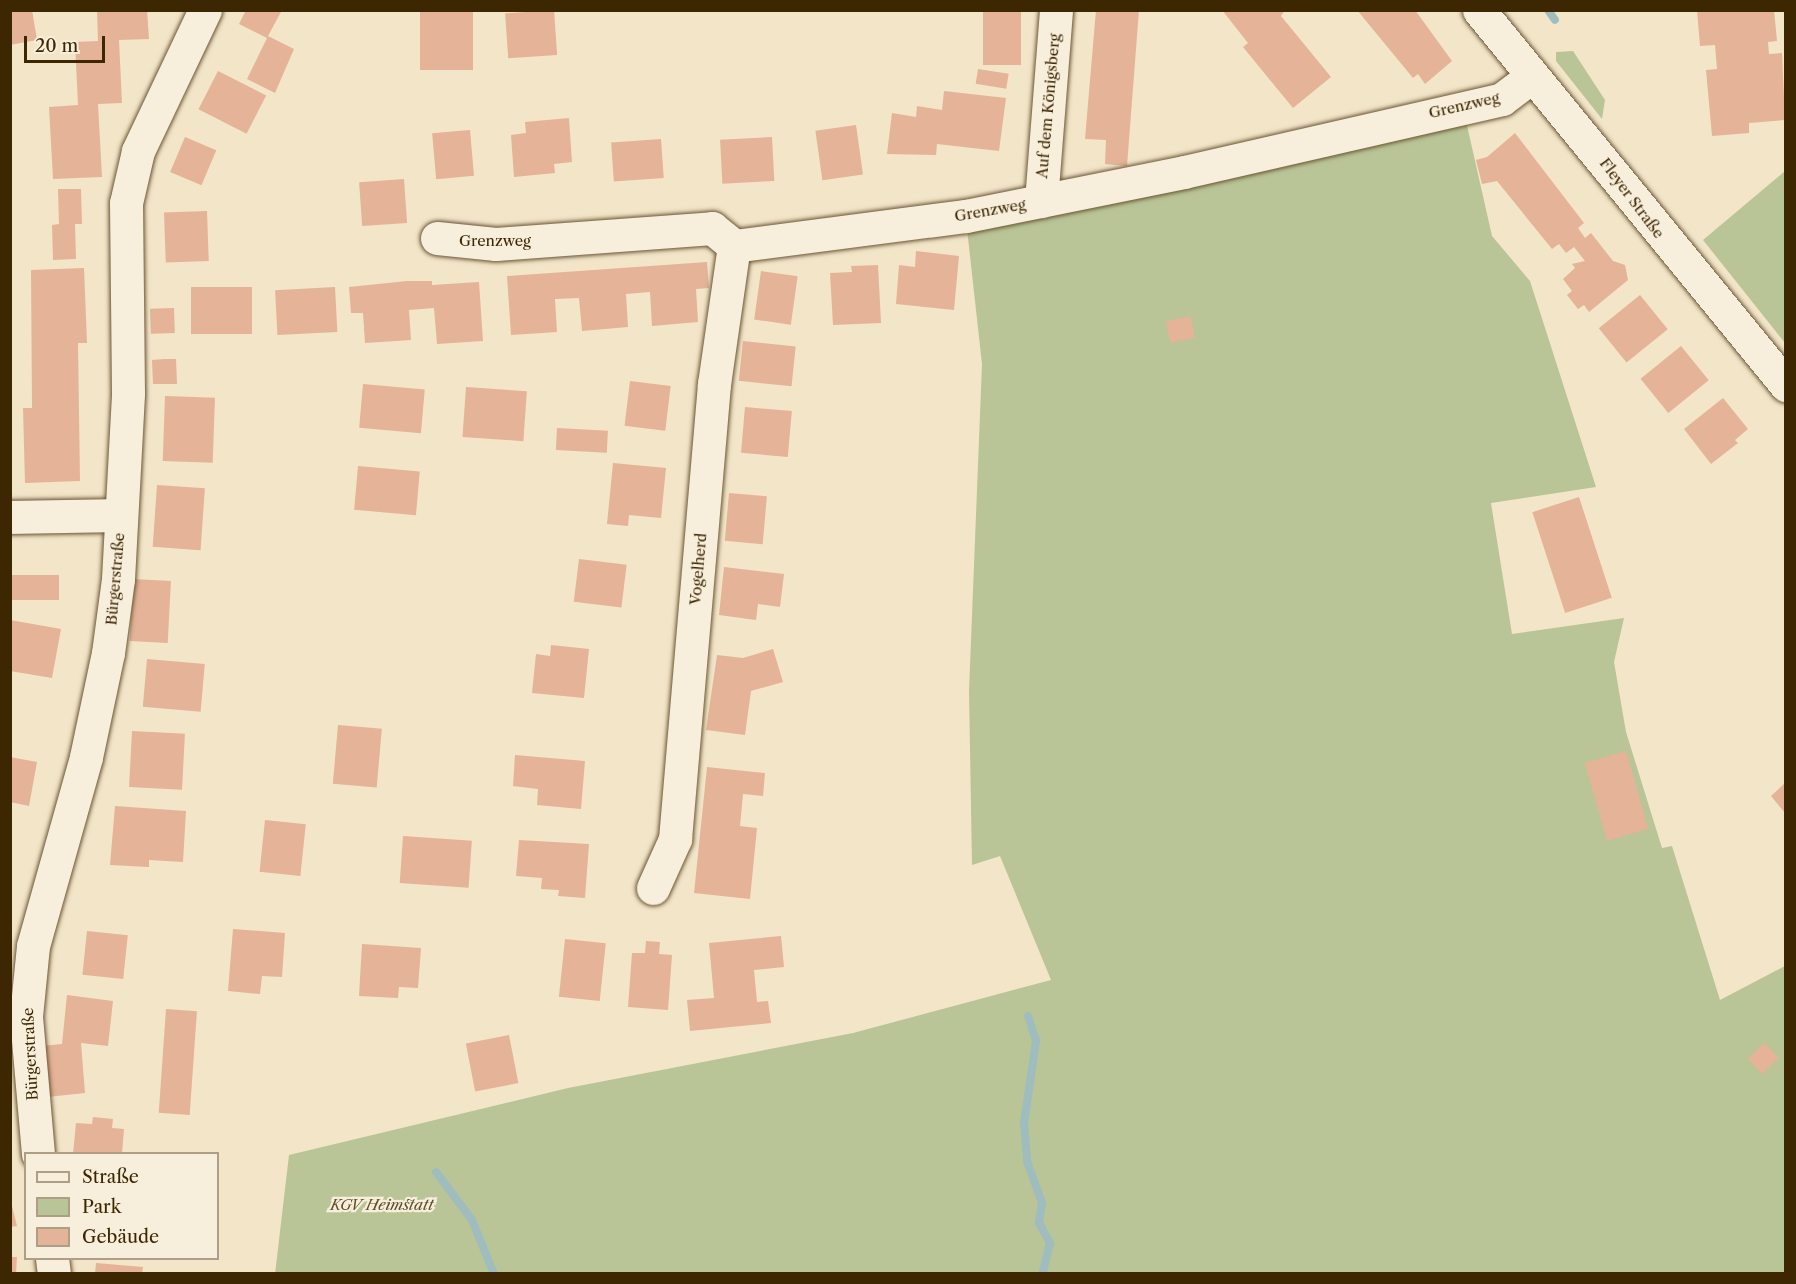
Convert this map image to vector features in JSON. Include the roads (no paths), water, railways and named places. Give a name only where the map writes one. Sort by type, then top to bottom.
[{"type":"street","name":"Bürgerstraße","points":[[37,1152],[21,1101],[33,946],[86,757],[108,653],[118,579],[128,393],[126,203],[138,151],[205,10]]},
{"type":"street","name":"Auf dem Königsberg","points":[[1041,201],[1056,10]]},
{"type":"street","name":"Fleyer Straße","points":[[1479,10],[1532,76],[1577,125],[1674,252],[1785,385]]},
{"type":"street","name":"Grenzweg","points":[[437,238],[496,244],[712,228],[734,246],[966,216],[1502,99],[1532,76]]},
{"type":"street","name":"Vogelherd","points":[[653,888],[675,839],[714,384],[734,246]]},
{"type":"street","points":[[10,517],[120,515]]},
{"type":"waterway","points":[[1548,10],[1555,20]]},
{"type":"waterway","points":[[1028,1016],[1036,1041],[1024,1123],[1027,1161],[1042,1203],[1039,1223],[1050,1243],[1042,1274]]},
{"type":"waterway","points":[[436,1172],[472,1220],[494,1274]]},
{"type":"park label","name":"KGV Heimstatt","points":[[382,1205]]}]
